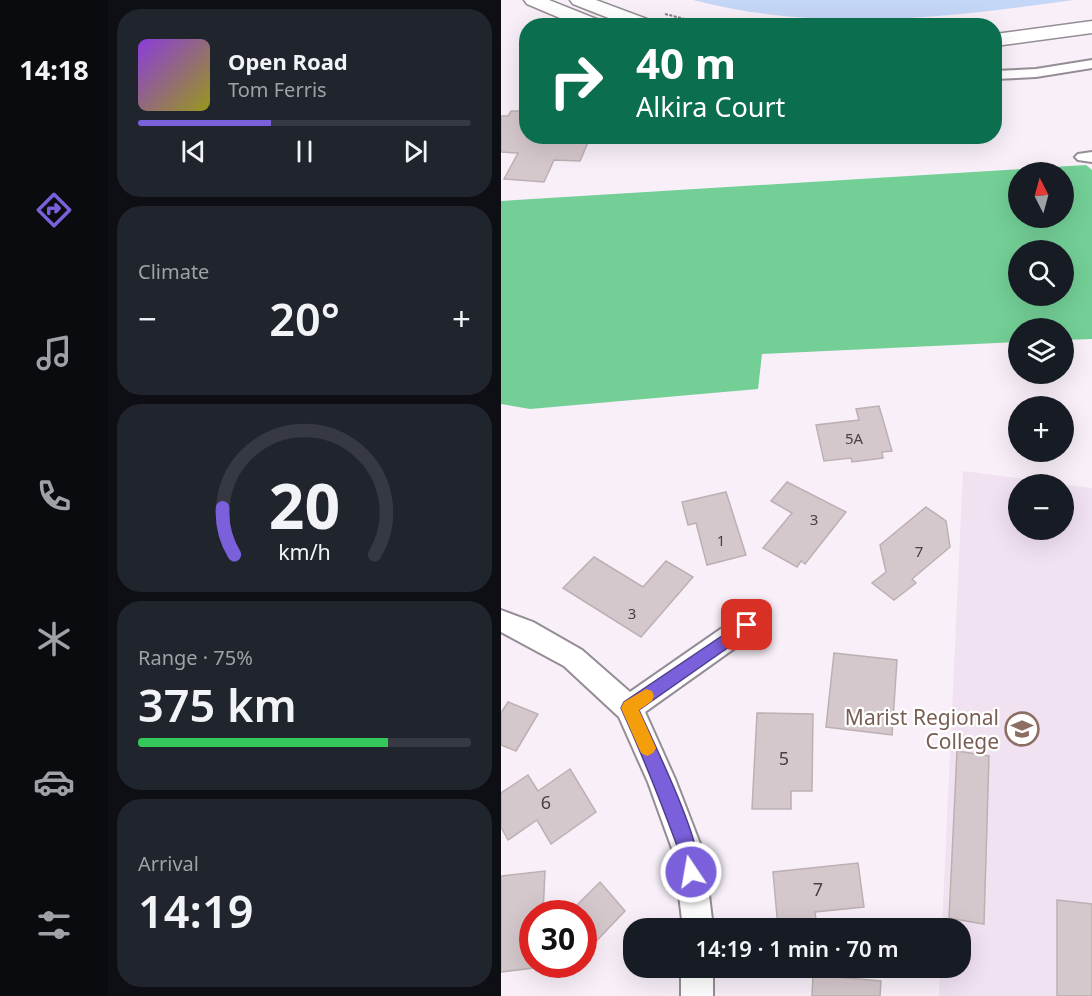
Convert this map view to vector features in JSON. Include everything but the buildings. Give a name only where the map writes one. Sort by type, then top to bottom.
[{"type":"highway","points":[[533,0],[577,18]]},
{"type":"highway","points":[[579,0],[651,18]]},
{"type":"highway","points":[[1002,39],[1092,27]]},
{"type":"highway","points":[[1002,52],[1092,42]]},
{"type":"street","points":[[1002,75],[1036,73],[1092,64]]},
{"type":"street","points":[[501,621],[524,630],[573,658],[629,708],[661,779],[689,854],[697,918]]},
{"type":"street","points":[[629,708],[747,625]]},
{"type":"street","points":[[697,978],[697,996]]},
{"type":"shaded area","name":"Marist Regional College","points":[[963,471],[1008,477],[1008,540],[1074,540],[1074,486],[1092,488],[1092,996],[939,996],[940,978],[971,978],[971,918],[942,918]]},
{"type":"green space","points":[[1086,165],[1092,170],[1092,339],[1074,340],[1074,318],[1008,318],[1008,342],[762,354],[758,389],[530,409],[501,404],[501,201],[1008,170],[1008,228],[1074,228],[1074,166]]},
{"type":"water","points":[[693,0],[1073,0],[906,18],[819,18],[740,10]]},
{"type":"slow traffic","points":[[646,696],[629,708],[647,748]]},
{"type":"place","name":"Marist Regional College","points":[[1022,729]]},
{"type":"route","points":[[691,872],[689,854],[661,779],[629,708],[747,625]]}]
